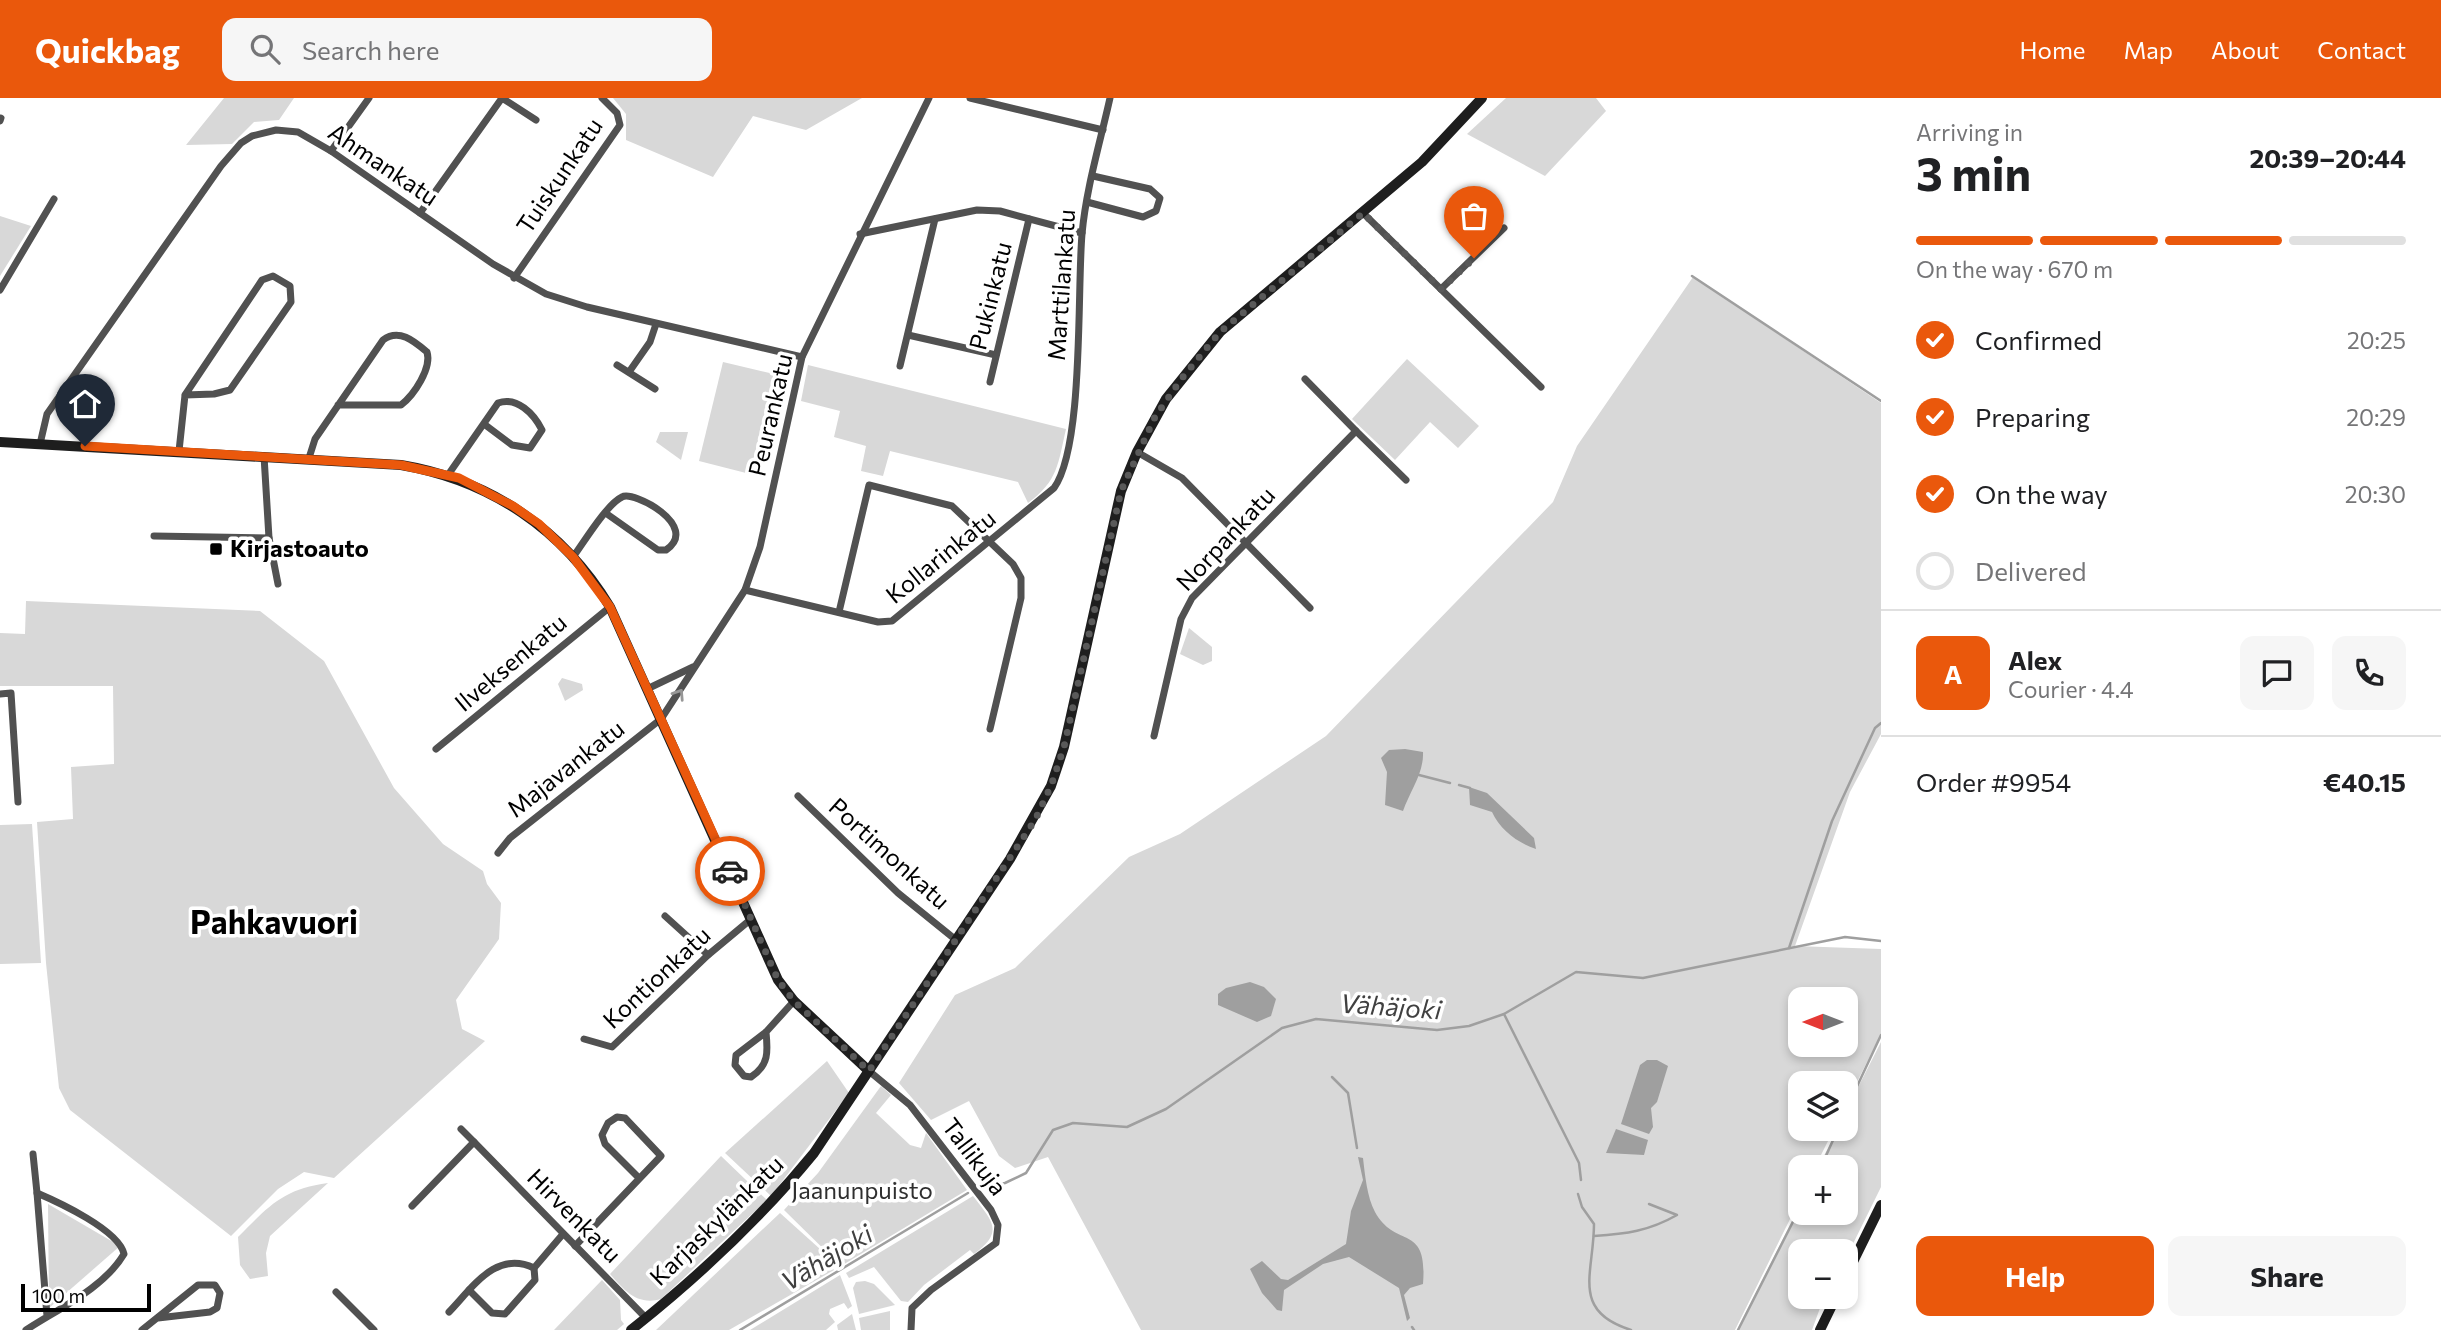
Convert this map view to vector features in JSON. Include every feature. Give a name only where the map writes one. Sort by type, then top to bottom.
[{"type":"street","points":[[331,151],[369,98]]},
{"type":"street","points":[[420,213],[502,98],[536,120]]},
{"type":"street","name":"Tuiskunkatu","points":[[514,278],[620,125],[617,113],[602,98]]},
{"type":"street","name":"Peurankatu","points":[[661,719],[745,590],[760,547],[802,357],[860,233],[929,98]]},
{"type":"street","points":[[970,98],[1103,130]]},
{"type":"street","name":"Marttilankatu","points":[[1070,435],[1082,233],[1110,98]]},
{"type":"street","name":"Karjaskylänkatu","points":[[631,1330],[774,1202],[814,1153],[1023,840],[1051,786],[1064,747],[1116,509],[1137,452],[1174,388],[1220,332],[1363,213],[1444,141],[1482,98]]},
{"type":"street","name":"Ahmankatu","points":[[40,444],[47,414],[230,153],[252,136],[276,130],[298,132],[331,151],[514,278],[561,299],[802,357]]},
{"type":"street","points":[[1087,202],[1143,218],[1156,211],[1160,198],[1150,189],[1093,176]]},
{"type":"street","points":[[0,290],[54,199]]},
{"type":"street","points":[[860,233],[977,210],[1000,211],[1082,233]]},
{"type":"street","points":[[1363,213],[1541,387]]},
{"type":"street","points":[[900,366],[934,219]]},
{"type":"street","name":"Pukinkatu","points":[[990,382],[1029,219]]},
{"type":"street","points":[[1441,289],[1504,228]]},
{"type":"street","points":[[179,451],[185,394],[262,280],[274,276],[290,286],[291,302],[230,390],[214,394],[185,394]]},
{"type":"street","points":[[629,372],[650,342],[656,324]]},
{"type":"street","points":[[908,335],[996,355]]},
{"type":"street","points":[[309,458],[315,439],[338,405],[385,338],[404,337],[427,352],[426,368],[408,399],[401,405],[338,405]]},
{"type":"street","points":[[617,365],[655,389]]},
{"type":"street","points":[[1305,379],[1406,480]]},
{"type":"street","points":[[448,475],[498,403],[506,400],[535,416],[542,430],[530,448],[520,448],[484,424]]},
{"type":"street","name":"Norpankatu","points":[[1154,736],[1181,619],[1192,598],[1356,430]]},
{"type":"street","name":"Kollarinkatu","points":[[745,590],[881,622],[895,620],[1057,484],[1065,464],[1070,435]]},
{"type":"street","points":[[0,442],[390,463],[448,475],[513,506],[539,524],[573,557],[610,607],[774,972],[794,1001],[869,1071]]},
{"type":"street","points":[[1137,452],[1182,478],[1310,608]]},
{"type":"street","points":[[264,456],[269,538],[278,584]]},
{"type":"street","points":[[839,612],[869,485],[952,506],[1013,564],[1021,586],[990,729]]},
{"type":"street","points":[[573,557],[618,499],[629,495],[674,523],[678,531],[677,539],[666,550],[658,550],[607,514]]},
{"type":"street","points":[[154,536],[269,538]]},
{"type":"street","name":"Ilveksenkatu","points":[[436,749],[610,607]]},
{"type":"street","points":[[647,689],[694,667]]},
{"type":"street","points":[[0,694],[11,693],[18,802]]},
{"type":"street","name":"Majavankatu","points":[[498,853],[509,838],[661,719]]},
{"type":"street","name":"Portimonkatu","points":[[798,796],[898,893],[956,940]]},
{"type":"street","points":[[665,916],[708,955]]},
{"type":"street","name":"Kontionkatu","points":[[584,1039],[612,1047],[708,955],[750,919]]},
{"type":"street","points":[[766,1032],[768,1054],[763,1069],[751,1077],[744,1076],[735,1065],[736,1055],[766,1032],[794,1001]]},
{"type":"street","name":"Tallikuja","points":[[869,1071],[910,1105],[991,1210],[999,1225],[996,1243],[931,1290],[912,1308],[911,1330]]},
{"type":"street","points":[[575,1245],[661,1156],[625,1118],[617,1117],[608,1124],[602,1135],[605,1144],[639,1178]]},
{"type":"street","name":"Hirvenkatu","points":[[461,1129],[646,1318]]},
{"type":"street","points":[[412,1206],[474,1142]]},
{"type":"street","points":[[33,1154],[47,1316]]},
{"type":"street","points":[[26,1330],[92,1287],[117,1266],[124,1254],[117,1241],[83,1217],[37,1193]]},
{"type":"street","points":[[1858,1255],[1877,1222],[1881,1205]]},
{"type":"street","points":[[470,1290],[492,1313],[505,1314],[535,1279],[534,1268],[563,1234]]},
{"type":"street","points":[[449,1312],[489,1270],[505,1263],[526,1264],[534,1268]]},
{"type":"street","points":[[142,1330],[198,1284],[215,1285],[220,1293],[217,1308],[210,1312],[158,1318]]},
{"type":"street","points":[[336,1292],[374,1330]]},
{"type":"street","points":[[1820,1330],[1830,1309]]},
{"type":"green space","points":[[224,98],[294,98],[279,120],[254,122],[232,144],[186,145]]},
{"type":"green space","points":[[613,98],[862,98],[806,130],[753,116],[713,177],[626,140],[626,114]]},
{"type":"green space","points":[[1506,98],[1596,98],[1606,111],[1545,176],[1467,134]]},
{"type":"green space","points":[[0,216],[31,226],[0,276]]},
{"type":"green space","points":[[1693,277],[1881,403],[1881,734],[1850,792],[1795,946],[1881,949],[1881,1034],[1858,1080],[1858,1071],[1788,1071],[1788,1141],[1828,1141],[1821,1155],[1788,1155],[1788,1223],[1735,1330],[1141,1330],[1048,1157],[1015,1168],[999,1156],[969,1101],[931,1120],[899,1083],[955,995],[1015,968],[1129,857],[1180,834],[1326,736],[1553,502],[1577,446]]},
{"type":"green space","points":[[1407,359],[1479,426],[1458,448],[1430,422],[1395,460],[1352,419]]},
{"type":"green space","points":[[723,362],[774,374],[750,474],[699,461]]},
{"type":"green space","points":[[808,365],[1066,429],[1055,471],[1045,487],[1028,503],[1018,482],[890,451],[883,476],[861,471],[866,446],[834,437],[840,411],[801,401]]},
{"type":"green space","points":[[660,432],[688,432],[681,460],[656,442]]},
{"type":"green space","points":[[26,601],[260,611],[324,661],[394,788],[443,844],[483,871],[487,884],[501,903],[499,939],[456,1000],[462,1029],[485,1041],[334,1178],[304,1172],[278,1189],[231,1236],[70,1110],[59,1088],[46,963],[37,822],[73,819],[71,767],[114,764],[113,686],[0,686],[0,633],[25,634]]},
{"type":"green space","points":[[1189,628],[1212,647],[1212,661],[1203,665],[1180,654]]},
{"type":"green space","points":[[562,678],[582,684],[583,690],[565,701],[558,684]]},
{"type":"green space","points":[[32,824],[41,963],[0,964],[0,825]]},
{"type":"green space","points":[[1881,1042],[1881,1187],[1855,1239],[1788,1239],[1788,1309],[1820,1309],[1812,1330],[1737,1330],[1790,1225],[1858,1225],[1858,1155],[1824,1155],[1832,1141],[1858,1141],[1858,1087]]},
{"type":"green space","points":[[827,1061],[849,1093],[771,1196],[725,1153]]},
{"type":"green space","name":"Jaanunpuisto","points":[[881,1086],[891,1095],[876,1113],[910,1145],[921,1148],[926,1133],[967,1190],[841,1266],[784,1210],[818,1173]]},
{"type":"green space","points":[[721,1156],[767,1200],[661,1299],[652,1301],[632,1295],[610,1274]]},
{"type":"green space","points":[[328,1183],[270,1236],[266,1253],[268,1276],[250,1279],[240,1265],[238,1237],[259,1216],[288,1195]]},
{"type":"green space","points":[[973,1196],[990,1219],[990,1239],[974,1254],[970,1250],[924,1285],[908,1302],[901,1301],[874,1267],[849,1278],[846,1273]]},
{"type":"green space","points":[[48,1204],[120,1246],[49,1308]]},
{"type":"green space","points":[[780,1213],[820,1249],[834,1270],[729,1330],[656,1330]]},
{"type":"green space","points":[[840,1275],[852,1306],[848,1309],[844,1303],[830,1309],[829,1314],[835,1322],[826,1330],[750,1330]]},
{"type":"green space","points":[[602,1280],[620,1300],[621,1320],[624,1324],[617,1330],[554,1330]]},
{"type":"green space","points":[[856,1282],[874,1284],[895,1305],[859,1314],[853,1288]]},
{"type":"green space","points":[[890,1311],[890,1330],[861,1330],[859,1318]]},
{"type":"green space","points":[[852,1314],[856,1330],[838,1330],[837,1325]]},
{"type":"shaded area","points":[[1389,750],[1423,752],[1423,760],[1403,811],[1385,805],[1387,772],[1381,758]]},
{"type":"shaded area","points":[[1469,787],[1487,793],[1534,838],[1536,849],[1510,835],[1492,812],[1470,805]]},
{"type":"shaded area","points":[[1250,982],[1264,987],[1276,999],[1271,1016],[1257,1022],[1218,1005],[1218,994],[1226,988]]},
{"type":"shaded area","points":[[1647,1060],[1657,1060],[1668,1066],[1657,1102],[1651,1108],[1653,1127],[1649,1134],[1621,1124],[1640,1065]]},
{"type":"shaded area","points":[[1616,1129],[1648,1140],[1644,1155],[1606,1153]]},
{"type":"shaded area","points":[[1358,1157],[1363,1158],[1368,1193],[1375,1212],[1392,1231],[1416,1244],[1421,1252],[1423,1284],[1410,1288],[1404,1295],[1410,1318],[1407,1321],[1399,1288],[1349,1257],[1323,1264],[1284,1290],[1282,1311],[1277,1310],[1262,1293],[1250,1269],[1262,1261],[1281,1279],[1288,1280],[1346,1244],[1351,1211],[1363,1180]]},
{"type":"waterway","points":[[1692,276],[1881,401]]},
{"type":"waterway","points":[[1789,948],[1832,821],[1875,728],[1881,723]]},
{"type":"waterway","points":[[1419,775],[1450,783]]},
{"type":"waterway","points":[[1459,785],[1470,788]]},
{"type":"waterway","name":"Vähäjoki","points":[[981,1188],[1005,1183],[1026,1173],[1053,1130],[1073,1123],[1127,1127],[1166,1109],[1282,1028],[1316,1019],[1437,1030],[1469,1026],[1504,1014],[1576,972],[1643,978],[1845,937],[1881,941]]},
{"type":"waterway","points":[[1504,1014],[1579,1163],[1581,1180]]},
{"type":"waterway","points":[[1858,1084],[1881,1035]]},
{"type":"waterway","points":[[1332,1077],[1348,1093],[1357,1148]]},
{"type":"waterway","points":[[1826,1155],[1833,1141]]},
{"type":"waterway","name":"Vähäjoki","points":[[740,1330],[968,1193]]},
{"type":"waterway","points":[[1578,1194],[1582,1207],[1594,1224],[1590,1274],[1592,1301],[1599,1312],[1612,1322],[1631,1330]]},
{"type":"waterway","points":[[1594,1236],[1637,1231],[1677,1215],[1649,1204]]},
{"type":"waterway","points":[[1738,1330],[1791,1225]]},
{"type":"way so far","points":[[730,871],[778,980],[794,1001],[869,1071],[1035,820],[1051,786],[1064,747],[1121,491],[1145,435],[1174,388],[1220,332],[1363,213],[1441,289],[1474,258]]},
{"type":"place","name":"Kirjastoauto","points":[[216,549]]},
{"type":"district","name":"Pahkavuori","points":[[274,923]]},
{"type":"route","points":[[85,446],[401,465],[459,478],[513,506],[539,524],[573,557],[610,607],[730,871]]}]
